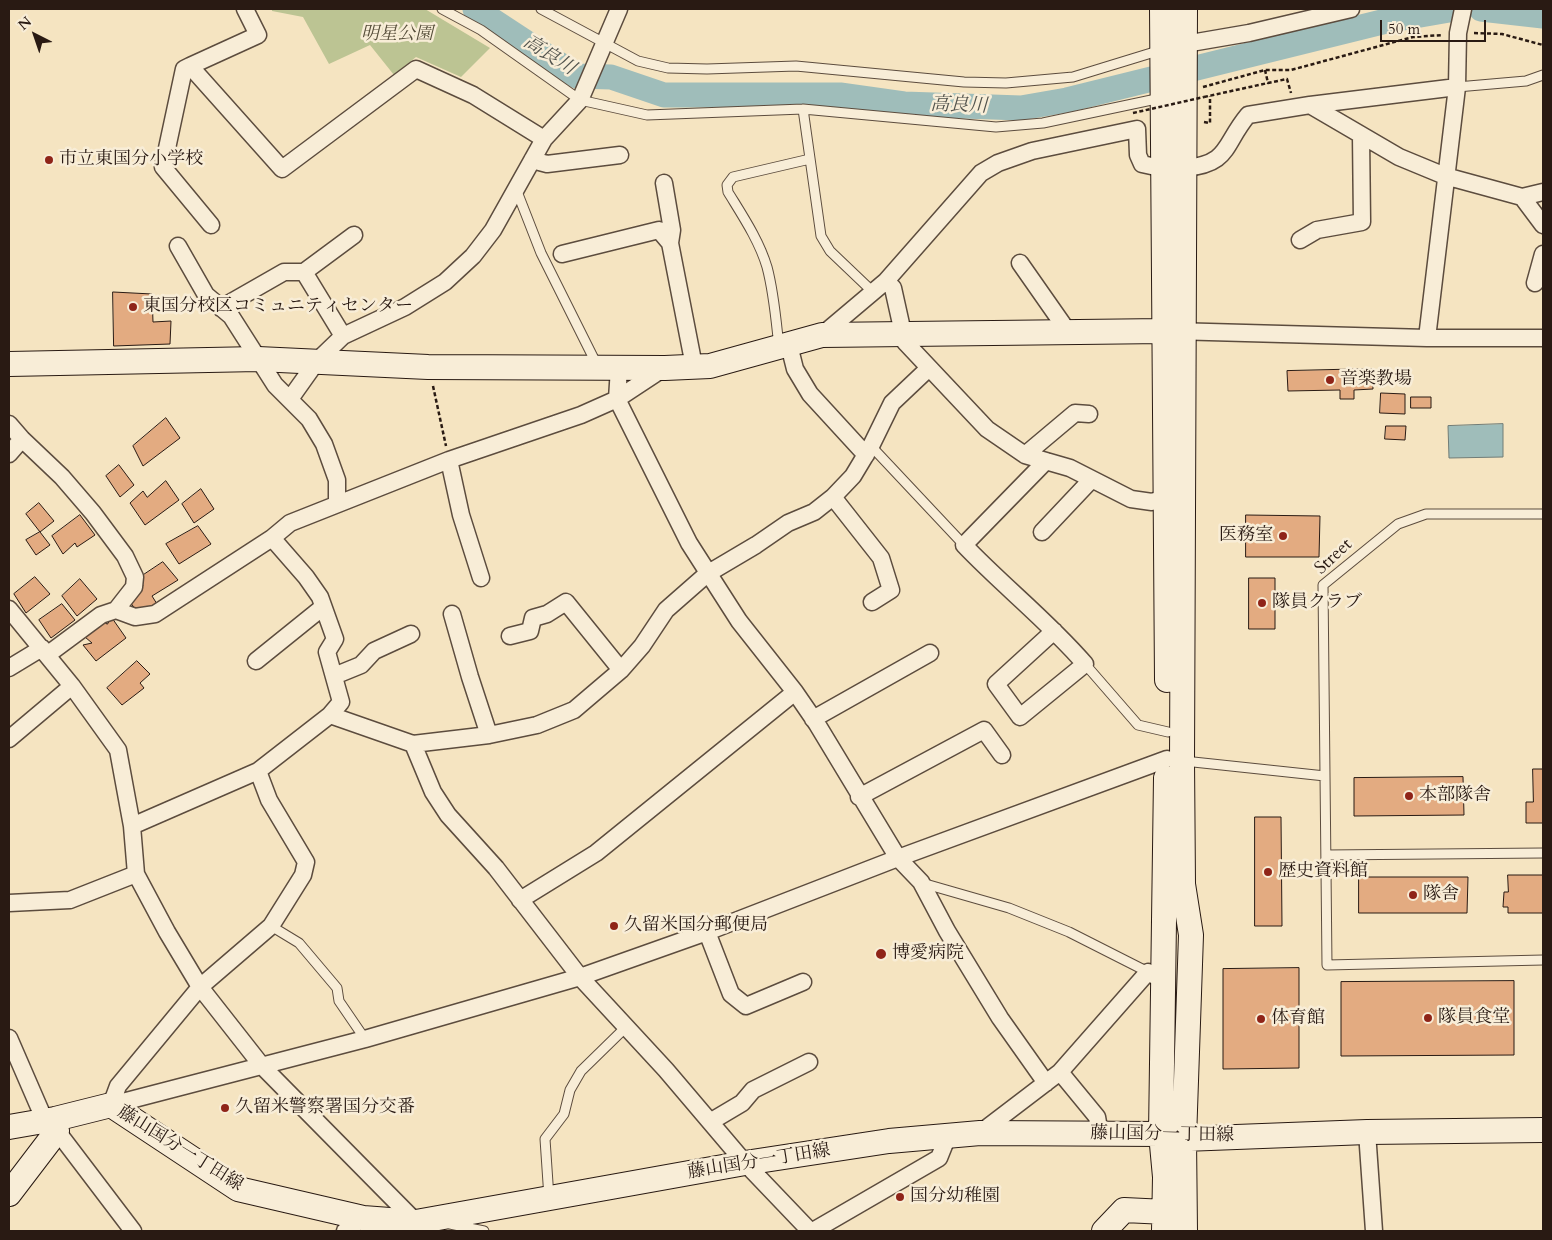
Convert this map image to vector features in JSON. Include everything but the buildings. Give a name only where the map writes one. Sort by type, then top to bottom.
[{"type":"street","points":[[210,225],[163,167],[184,69],[258,35],[246,9]]},
{"type":"street","points":[[290,399],[317,361],[343,336],[405,307],[445,282],[473,256],[493,230],[544,139],[580,100],[619,9]]},
{"type":"street","points":[[1162,9],[1162,50],[1184,96]]},
{"type":"street","points":[[1104,1231],[1124,1210],[1165,1222],[1191,935],[1183,884],[1174,760],[1175,169],[1184,96],[1185,9]]},
{"type":"street","points":[[1185,44],[1225,35],[1249,33],[1351,9]]},
{"type":"street","points":[[1427,338],[1457,87],[1461,22]]},
{"type":"street","points":[[190,66],[282,169],[416,69],[473,95],[544,139]]},
{"type":"street","points":[[822,335],[886,281],[981,173],[1014,156],[1137,129],[1138,155],[1142,164],[1175,169],[1211,164],[1220,158],[1248,115],[1457,87]]},
{"type":"street","points":[[1303,107],[1399,157],[1445,176],[1522,197],[1543,192]]},
{"type":"street","points":[[1300,240],[1317,230],[1362,222],[1361,136]]},
{"type":"street","points":[[532,160],[547,164],[620,155]]},
{"type":"street","points":[[664,183],[672,230],[670,243],[694,366]]},
{"type":"street","points":[[1522,197],[1543,225]]},
{"type":"street","points":[[562,254],[659,230],[670,243]]},
{"type":"street","points":[[221,308],[284,272],[304,272],[354,235]]},
{"type":"street","points":[[178,246],[206,295],[231,316],[275,385],[309,419],[324,444],[337,480],[337,503]]},
{"type":"street","points":[[1535,282],[1543,254]]},
{"type":"street","points":[[1020,263],[1069,333]]},
{"type":"street","points":[[304,272],[343,336]]},
{"type":"street","points":[[886,281],[893,288],[905,342],[987,429],[1025,455],[1070,468],[1131,499],[1152,502],[1164,498]]},
{"type":"street","points":[[1174,331],[1164,498],[1168,732],[1174,760],[1156,977],[1172,1136],[1185,1231]]},
{"type":"street","points":[[9,364],[258,359],[428,367],[666,368],[710,366],[822,335],[1174,331],[1427,338],[1543,338]]},
{"type":"street","points":[[784,346],[810,394],[868,451]]},
{"type":"street","points":[[609,368],[617,398],[689,543],[707,574],[813,719],[898,858],[921,882],[947,931],[1000,1018],[1046,1083]]},
{"type":"street","points":[[116,610],[136,617],[155,614],[272,538],[290,523],[449,460],[581,415],[617,398],[666,368]]},
{"type":"street","points":[[330,715],[413,744],[489,736],[537,725],[574,710],[621,670],[642,646],[666,610],[707,574],[756,545],[788,522],[814,512],[833,497],[854,476],[892,403],[929,368]]},
{"type":"street","points":[[1025,455],[1075,413],[1089,414]]},
{"type":"street","points":[[9,424],[22,439],[62,476],[93,512],[125,556],[135,577],[134,587],[116,610],[101,615],[44,652],[9,668]]},
{"type":"street","points":[[9,454],[22,439]]},
{"type":"street","points":[[449,460],[461,515],[481,578]]},
{"type":"street","points":[[1046,461],[964,545],[998,581],[1054,631],[1086,664],[1020,717],[996,684],[1054,631]]},
{"type":"street","points":[[1042,532],[1092,479]]},
{"type":"street","points":[[833,497],[881,558],[892,590],[872,602]]},
{"type":"street","points":[[132,826],[258,771],[330,715],[341,702],[327,652],[335,639],[320,597],[306,577],[272,538]]},
{"type":"street","points":[[510,636],[530,631],[533,618],[548,614],[566,602],[621,670]]},
{"type":"street","points":[[256,661],[323,607]]},
{"type":"street","points":[[9,609],[72,686],[118,750],[132,826],[136,874],[167,932],[200,987],[262,1066],[425,1224]]},
{"type":"street","points":[[452,614],[489,736]]},
{"type":"street","points":[[334,676],[361,665],[374,651],[411,634]]},
{"type":"street","points":[[813,719],[930,653]]},
{"type":"street","points":[[9,739],[72,686]]},
{"type":"street","points":[[520,900],[596,854],[795,692]]},
{"type":"street","points":[[859,797],[984,730],[1002,755]]},
{"type":"street","points":[[413,744],[433,792],[448,815],[473,841],[580,977],[625,1028],[666,1070],[745,1164],[812,1231],[939,1158],[946,1138]]},
{"type":"street","points":[[111,1105],[365,1038],[580,977],[707,932],[898,858],[1174,760]]},
{"type":"street","points":[[111,1105],[118,1086],[200,987],[271,926],[303,874],[306,862],[268,800],[258,771]]},
{"type":"street","points":[[9,903],[70,900],[136,874]]},
{"type":"street","points":[[707,932],[730,994],[746,1006],[803,982]]},
{"type":"street","points":[[980,1133],[1060,1072],[1156,977]]},
{"type":"street","points":[[9,1038],[52,1123],[133,1231]]},
{"type":"street","points":[[710,1122],[742,1103],[753,1090],[809,1062]]},
{"type":"street","points":[[1060,1072],[1096,1117],[1100,1134]]},
{"type":"street","name":"藤山国分一丁田線","points":[[9,1127],[52,1123],[111,1105],[238,1189],[354,1225],[425,1224],[549,1199],[745,1164],[889,1141],[946,1138],[980,1133],[1172,1136],[1543,1130]]},
{"type":"street","points":[[9,1194],[52,1123]]},
{"type":"street","points":[[1367,1132],[1374,1231]]},
{"type":"lane","points":[[442,9],[481,30],[580,100],[647,115],[803,109],[996,127],[1043,123],[1184,96]]},
{"type":"lane","points":[[541,9],[638,61],[668,68],[707,69],[796,66],[964,82],[1006,83],[1073,77],[1162,50]]},
{"type":"lane","points":[[1457,87],[1526,81],[1543,75]]},
{"type":"lane","points":[[803,109],[822,236],[830,251],[873,292]]},
{"type":"lane","points":[[784,346],[766,265],[752,232],[728,192],[728,185],[733,177],[810,159]]},
{"type":"lane","points":[[516,189],[541,253],[609,368]]},
{"type":"lane","points":[[868,451],[964,545]]},
{"type":"lane","name":"Street","points":[[1325,776],[1323,585],[1398,524],[1426,514],[1543,514]]},
{"type":"lane","points":[[1086,664],[1138,726],[1168,732]]},
{"type":"lane","points":[[1174,760],[1325,776],[1328,965],[1543,960]]},
{"type":"lane","points":[[1326,855],[1543,852]]},
{"type":"lane","points":[[921,882],[1009,908],[1069,932],[1156,977]]},
{"type":"lane","points":[[271,926],[299,943],[337,988],[339,1001],[365,1038]]},
{"type":"lane","points":[[549,1199],[545,1139],[564,1114],[570,1090],[582,1072],[625,1028]]},
{"type":"lane","points":[[425,1224],[484,1231]]},
{"type":"path","points":[[1134,113],[1265,70],[1291,70],[1413,38],[1461,22],[1543,45]]},
{"type":"path","points":[[1265,70],[1268,83]]},
{"type":"path","points":[[1184,96],[1210,96],[1287,79],[1303,107]]},
{"type":"path","points":[[1204,122],[1210,123],[1210,96]]},
{"type":"path","points":[[428,367],[449,460]]},
{"type":"green space","name":"明星公園","points":[[272,9],[425,9],[490,48],[461,77],[416,57],[394,75],[370,45],[329,64],[303,17],[272,11]]},
{"type":"water","points":[[1503,424],[1503,457],[1449,458],[1448,426]]},
{"type":"waterway","name":"高良川","points":[[475,9],[577,76],[611,77],[664,95],[840,95],[904,104],[1021,108],[1067,100],[1386,21],[1455,9]]},
{"type":"waterway","name":"高良川","points":[[1481,9],[1543,16]]},
{"type":"place","name":"市立東国分小学校","points":[[49,160]]},
{"type":"place","name":"東国分校区コミュニティセンター","points":[[133,307]]},
{"type":"place","name":"音楽教場","points":[[1330,380]]},
{"type":"place","name":"医務室","points":[[1283,536]]},
{"type":"place","name":"隊員クラブ","points":[[1262,603]]},
{"type":"place","name":"本部隊舎","points":[[1409,796]]},
{"type":"place","name":"歴史資料館","points":[[1268,872]]},
{"type":"place","name":"隊舎","points":[[1413,895]]},
{"type":"place","name":"久留米国分郵便局","points":[[614,926]]},
{"type":"place","name":"博愛病院","points":[[881,954]]},
{"type":"place","name":"隊員食堂","points":[[1428,1018]]},
{"type":"place","name":"体育館","points":[[1261,1019]]},
{"type":"place","name":"久留米警察署国分交番","points":[[225,1108]]},
{"type":"place","name":"国分幼稚園","points":[[900,1197]]}]
